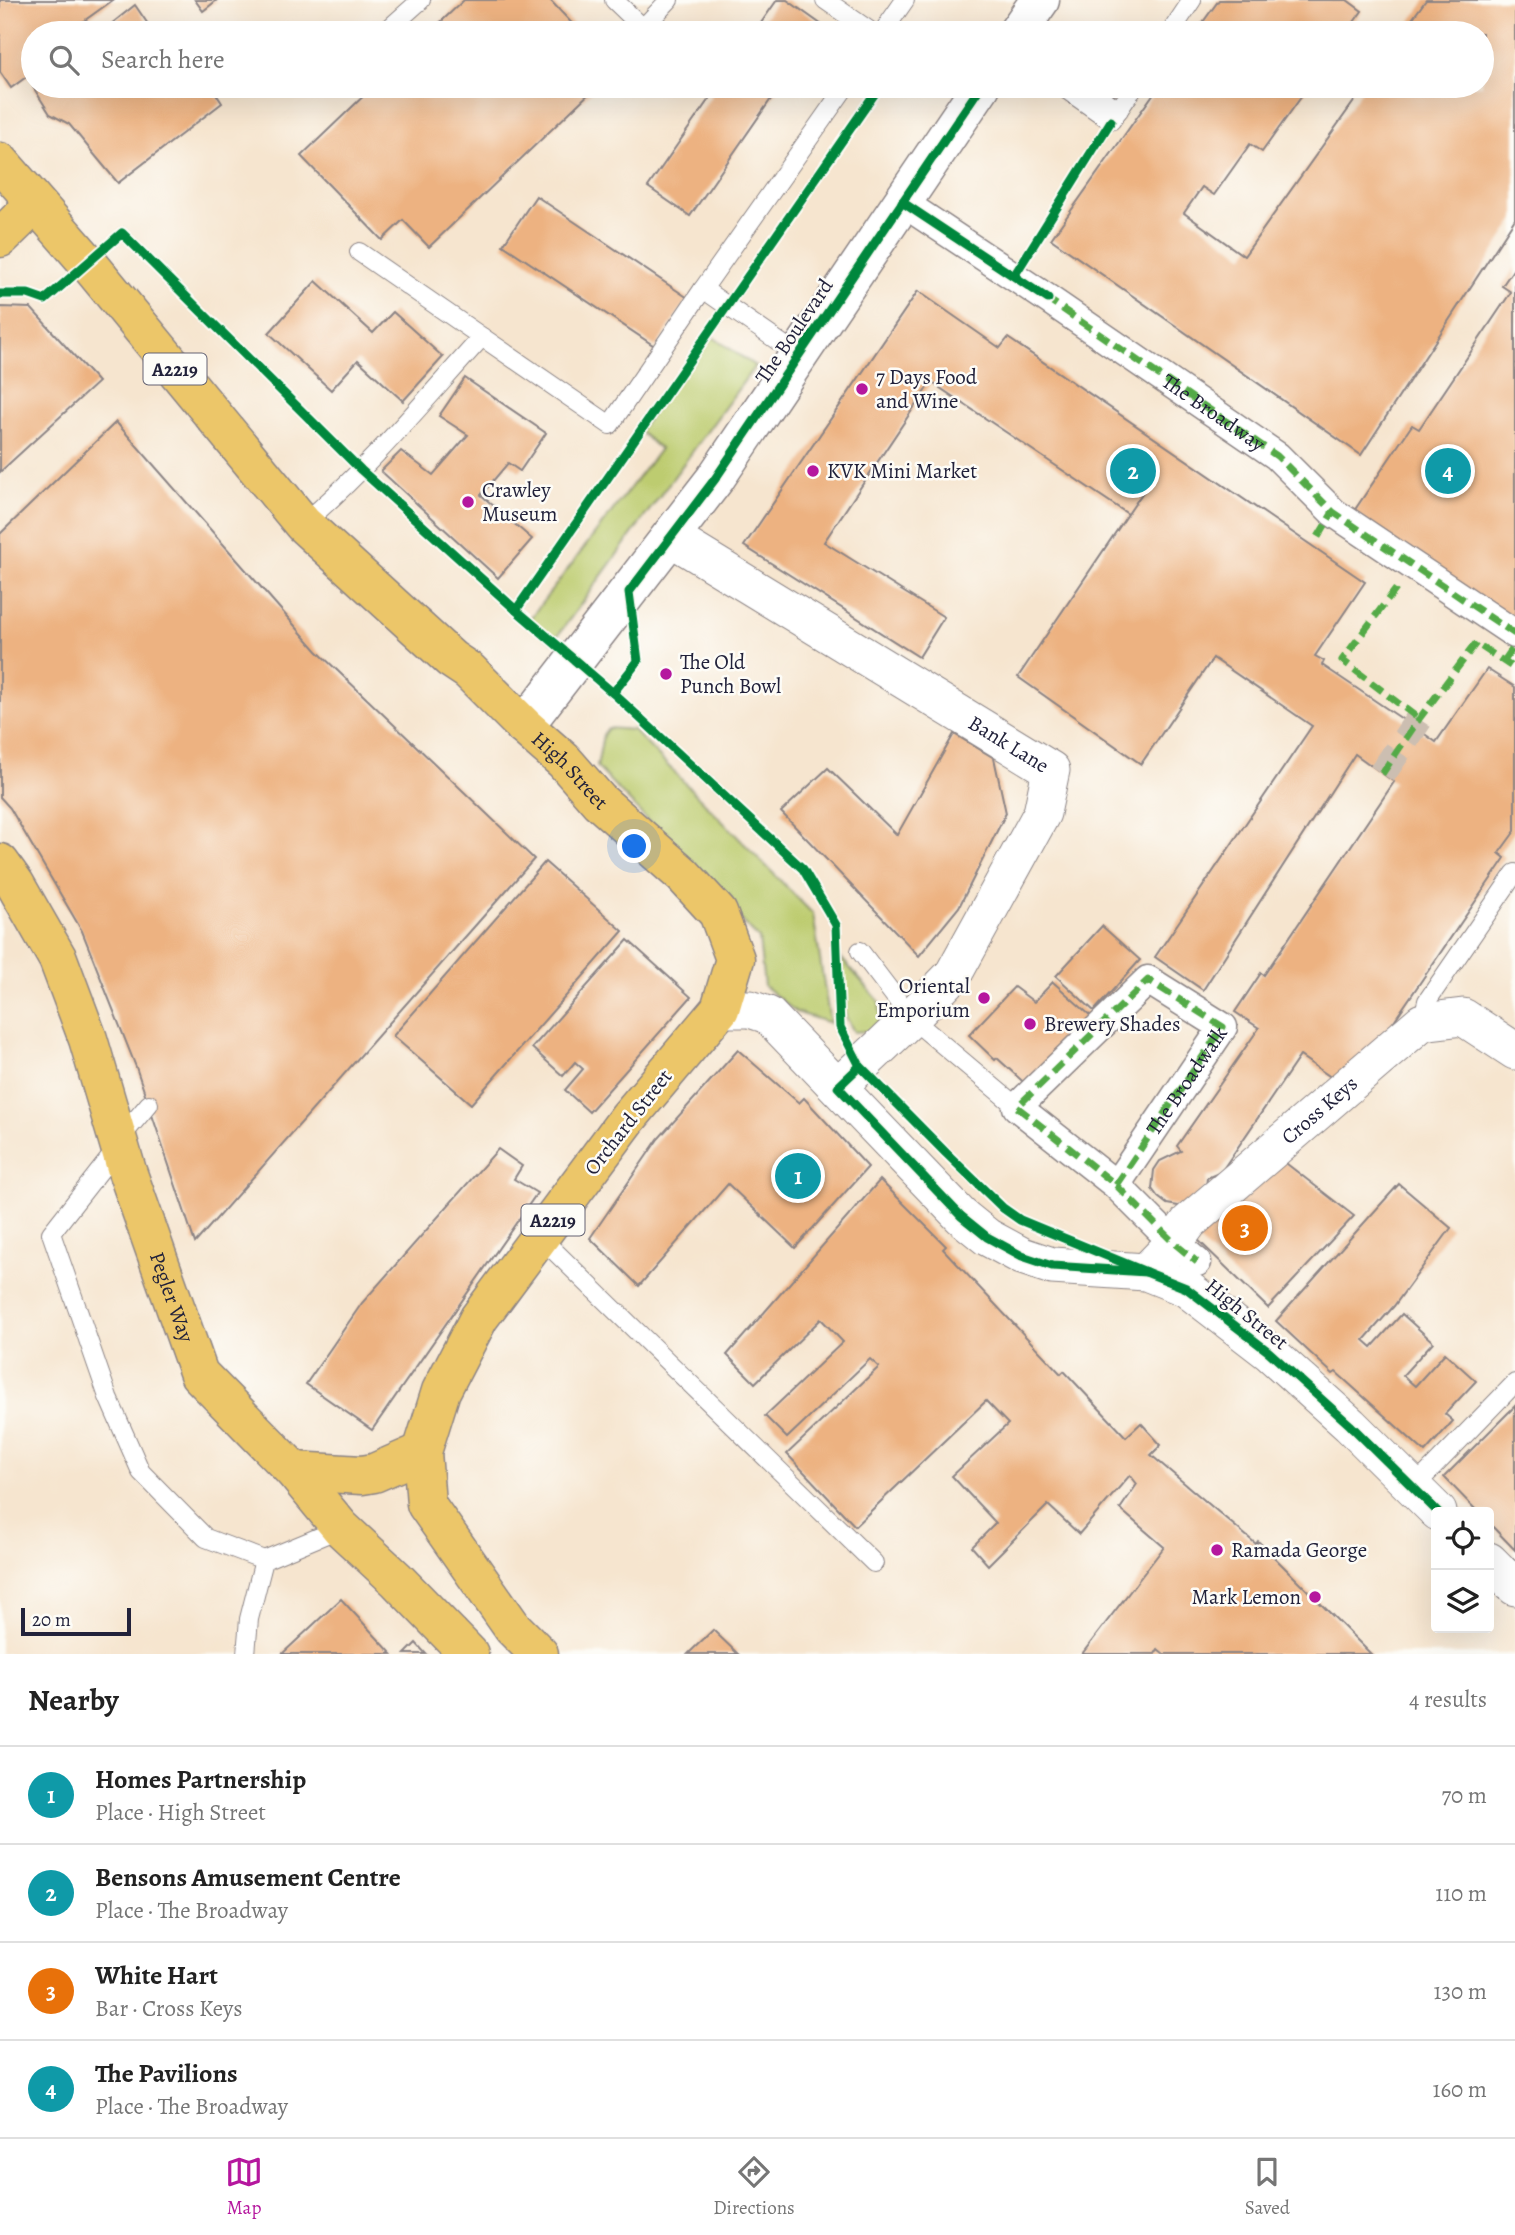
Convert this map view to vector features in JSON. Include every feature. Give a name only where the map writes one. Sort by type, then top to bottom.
[{"type":"main road","name":"High Street","points":[[0,162],[88,263],[303,524],[451,659],[469,671],[524,726],[564,761],[600,801],[683,875],[718,913],[735,959],[720,1009]]},
{"type":"main road","points":[[0,237],[36,204]]},
{"type":"main road","name":"Pegler Way","points":[[0,863],[58,959],[88,1038],[124,1158],[199,1374],[294,1471],[341,1528],[396,1579],[469,1654]]},
{"type":"main road","name":"Orchard Street","points":[[422,1452],[441,1391],[479,1318],[628,1118],[720,1009]]},
{"type":"main road","points":[[294,1471],[362,1475],[374,1473],[422,1452]]},
{"type":"main road","name":"A2219","points":[[422,1452],[426,1504],[513,1628],[539,1654]]},
{"type":"street","points":[[1025,21],[1040,0]]},
{"type":"street","name":"The Boulevard","points":[[524,726],[715,480],[973,98]]},
{"type":"street","name":"The Broadway","points":[[902,202],[1277,456],[1333,512],[1515,634]]},
{"type":"street","name":"Bank Lane","points":[[670,537],[1051,770],[1042,813],[953,975],[838,1087]]},
{"type":"street","name":"The Broadwalk","points":[[1017,1107],[1148,980],[1223,1027],[1116,1185]]},
{"type":"street","name":"High Street","points":[[720,1009],[750,1009],[768,1015],[961,1216],[987,1237],[1022,1256],[1052,1266],[1146,1272],[1186,1288],[1269,1352],[1350,1425],[1425,1500]]},
{"type":"street","points":[[1422,1022],[1462,1017],[1515,1051]]},
{"type":"street","name":"Cross Keys","points":[[1146,1272],[1185,1253],[1189,1222],[1422,1022]]},
{"type":"street","points":[[1017,1107],[1116,1185],[1185,1253]]},
{"type":"street","points":[[1494,1567],[1515,1587]]},
{"type":"lane","points":[[397,21],[421,0]]},
{"type":"lane","points":[[614,0],[636,21]]},
{"type":"lane","points":[[650,21],[669,0]]},
{"type":"lane","points":[[825,0],[856,21]]},
{"type":"lane","points":[[890,21],[905,0]]},
{"type":"lane","points":[[1178,21],[1192,0]]},
{"type":"lane","points":[[359,252],[610,425],[837,98]]},
{"type":"lane","points":[[1083,98],[1115,116]]},
{"type":"lane","points":[[1097,98],[1115,116]]},
{"type":"lane","points":[[1115,116],[1127,98]]},
{"type":"lane","name":"The Boulevard","points":[[703,289],[799,355]]},
{"type":"lane","points":[[303,524],[354,478],[482,337]]},
{"type":"lane","points":[[1422,1022],[1427,1001],[1515,873]]},
{"type":"lane","points":[[860,951],[911,1018],[1017,1107]]},
{"type":"lane","points":[[149,1104],[127,1130],[124,1158],[51,1233],[108,1397],[141,1472],[206,1538],[264,1560],[341,1528]]},
{"type":"lane","points":[[540,1237],[874,1563]]},
{"type":"lane","points":[[1425,1500],[1515,1383]]},
{"type":"lane","points":[[246,1654],[249,1619],[264,1560]]},
{"type":"green space","points":[[710,335],[755,366],[553,642],[528,621],[660,449],[639,431]]},
{"type":"green space","points":[[608,728],[633,730],[813,914],[830,1023],[796,1012],[764,986],[759,939],[597,767],[603,735]]},
{"type":"green space","points":[[841,958],[879,1001],[881,1020],[869,1031],[854,1032],[846,1017]]},
{"type":"building","points":[[0,0],[113,0],[84,21],[21,21],[21,81],[11,88],[0,72]]},
{"type":"building","points":[[195,0],[217,0],[203,11]]},
{"type":"building","points":[[464,0],[550,0],[570,21],[442,21]]},
{"type":"building","points":[[777,0],[787,0],[816,21],[762,21]]},
{"type":"building","points":[[1219,0],[1347,0],[1362,11],[1355,21],[1204,21]]},
{"type":"building","points":[[1426,0],[1515,0],[1515,219],[1361,455],[1051,239],[1151,98],[1300,98],[1262,152],[1250,144],[1214,195],[1202,187],[1184,213],[1244,256],[1356,98],[1494,98],[1494,21],[1411,21]]},
{"type":"building","points":[[135,5],[146,21],[115,21]]},
{"type":"building","points":[[40,98],[219,98],[222,103],[118,183],[69,124],[50,114]]},
{"type":"building","points":[[361,98],[584,98],[429,247],[403,220],[382,240],[301,156]]},
{"type":"building","points":[[710,98],[772,98],[690,216],[648,187]]},
{"type":"building","points":[[536,196],[688,298],[656,347],[503,245]]},
{"type":"building","points":[[1515,267],[1515,624],[1352,514],[1412,425],[1419,429],[1511,292],[1502,286]]},
{"type":"building","points":[[316,281],[373,333],[393,312],[443,357],[403,401],[358,360],[331,390],[269,333]]},
{"type":"building","points":[[918,291],[1000,348],[1008,338],[1365,582],[1315,656],[1324,661],[1322,665],[1436,742],[1487,669],[1515,687],[1515,831],[1499,853],[1505,858],[1364,1065],[1338,1082],[1300,1056],[1221,1172],[1207,1178],[1206,1187],[1184,1207],[1167,1204],[1158,1197],[1152,1189],[1154,1170],[1160,1161],[1181,1151],[1177,1146],[1259,1028],[1235,1012],[1261,973],[1264,975],[1394,782],[1355,754],[1203,990],[1155,957],[1312,726],[1213,658],[1141,764],[1018,677],[1151,480],[1128,514],[931,382],[824,542],[944,617],[919,657],[744,546]]},
{"type":"building","points":[[0,307],[31,308],[98,382],[0,472]]},
{"type":"building","points":[[465,378],[546,433],[520,471],[508,463],[481,495],[532,539],[498,578],[381,471],[401,451],[433,475],[468,435],[439,416]]},
{"type":"building","points":[[116,422],[317,651],[534,859],[195,1243],[136,1067],[82,931],[10,808],[0,797],[0,534]]},
{"type":"building","points":[[954,734],[994,758],[1006,813],[959,907],[919,956],[781,812],[828,768],[897,835]]},
{"type":"building","points":[[545,862],[623,931],[471,1104],[393,1036]]},
{"type":"building","points":[[1102,926],[1140,960],[1094,1011],[1056,976]]},
{"type":"building","points":[[628,940],[691,997],[589,1112],[565,1090],[583,1069],[575,1062],[563,1076],[532,1048]]},
{"type":"building","points":[[1053,982],[1092,1017],[1030,1088],[969,1035],[1014,987],[1034,1002]]},
{"type":"building","points":[[738,1050],[799,1103],[804,1098],[868,1167],[795,1248],[728,1184],[639,1286],[590,1238],[658,1139]]},
{"type":"building","points":[[498,1149],[522,1166],[514,1179],[537,1193],[372,1430],[306,1384],[362,1303]]},
{"type":"building","points":[[1278,1157],[1354,1216],[1268,1308],[1195,1237]]},
{"type":"building","points":[[880,1180],[946,1246],[943,1249],[1061,1374],[1064,1371],[1126,1437],[1141,1423],[1161,1445],[1151,1455],[1256,1544],[1258,1541],[1371,1654],[1164,1654],[1158,1649],[1155,1654],[1082,1654],[1164,1547],[1120,1509],[1137,1484],[1130,1475],[1079,1534],[1048,1505],[988,1565],[972,1547],[996,1523],[952,1476],[1008,1424],[986,1401],[855,1526],[787,1454],[879,1367],[870,1359],[787,1438],[765,1416],[843,1342],[821,1319],[755,1383],[727,1355]]},
{"type":"building","points":[[1399,1184],[1451,1228],[1394,1306],[1364,1340],[1372,1347],[1402,1314],[1433,1342],[1403,1375],[1408,1380],[1415,1386],[1445,1353],[1476,1381],[1445,1414],[1453,1421],[1425,1452],[1336,1372],[1333,1374],[1276,1321]]},
{"type":"building","points":[[1515,1406],[1515,1550],[1494,1528],[1494,1507],[1473,1507],[1444,1477]]},
{"type":"building","points":[[341,1599],[392,1654],[282,1654]]},
{"type":"building","points":[[713,1630],[738,1654],[688,1654]]},
{"type":"building","points":[[416,1643],[426,1654],[405,1654]]},
{"type":"tunnel","points":[[1382,774],[1419,719]]},
{"type":"marked path","points":[[1045,297],[1277,456],[1333,512],[1515,634]]},
{"type":"marked path","points":[[1318,537],[1333,512]]},
{"type":"marked path","points":[[1396,589],[1342,660],[1419,719]]},
{"type":"marked path","points":[[1382,774],[1476,643],[1515,669]]},
{"type":"marked path","points":[[1504,661],[1515,645]]},
{"type":"marked path","points":[[1116,1185],[1223,1027],[1148,980],[1017,1107],[1116,1185],[1197,1262]]},
{"type":"cycle path","points":[[516,610],[872,98]]},
{"type":"cycle path","points":[[613,693],[638,661],[629,592],[715,479],[973,98]]},
{"type":"cycle path","points":[[1014,276],[1111,121]]},
{"type":"cycle path","points":[[902,202],[1048,299]]},
{"type":"cycle path","points":[[0,294],[28,294],[45,300],[122,233],[361,470],[516,610],[613,693],[803,869],[836,925],[840,1027],[860,1066],[1003,1208],[1020,1220],[1146,1272]]},
{"type":"cycle path","points":[[860,1066],[838,1087],[961,1216],[987,1237],[1022,1256],[1052,1266],[1146,1272],[1186,1288],[1269,1352],[1350,1425],[1433,1507]]},
{"type":"place","name":"7 Days Food and Wine","points":[[862,389]]},
{"type":"place","name":"KVK Mini Market","points":[[813,471]]},
{"type":"place","name":"Bensons Amusement Centre","points":[[1133,471]]},
{"type":"place","name":"The Pavilions","points":[[1448,471]]},
{"type":"place","name":"Crawley Museum","points":[[468,502]]},
{"type":"place","name":"The Old Punch Bowl","points":[[666,674]]},
{"type":"place","name":"Oriental Emporium","points":[[984,998]]},
{"type":"place","name":"Brewery Shades","points":[[1030,1024]]},
{"type":"place","name":"Homes Partnership","points":[[798,1176]]},
{"type":"place","name":"White Hart","points":[[1245,1228]]},
{"type":"place","name":"Ramada George","points":[[1217,1550]]},
{"type":"place","name":"Mark Lemon","points":[[1315,1597]]}]
